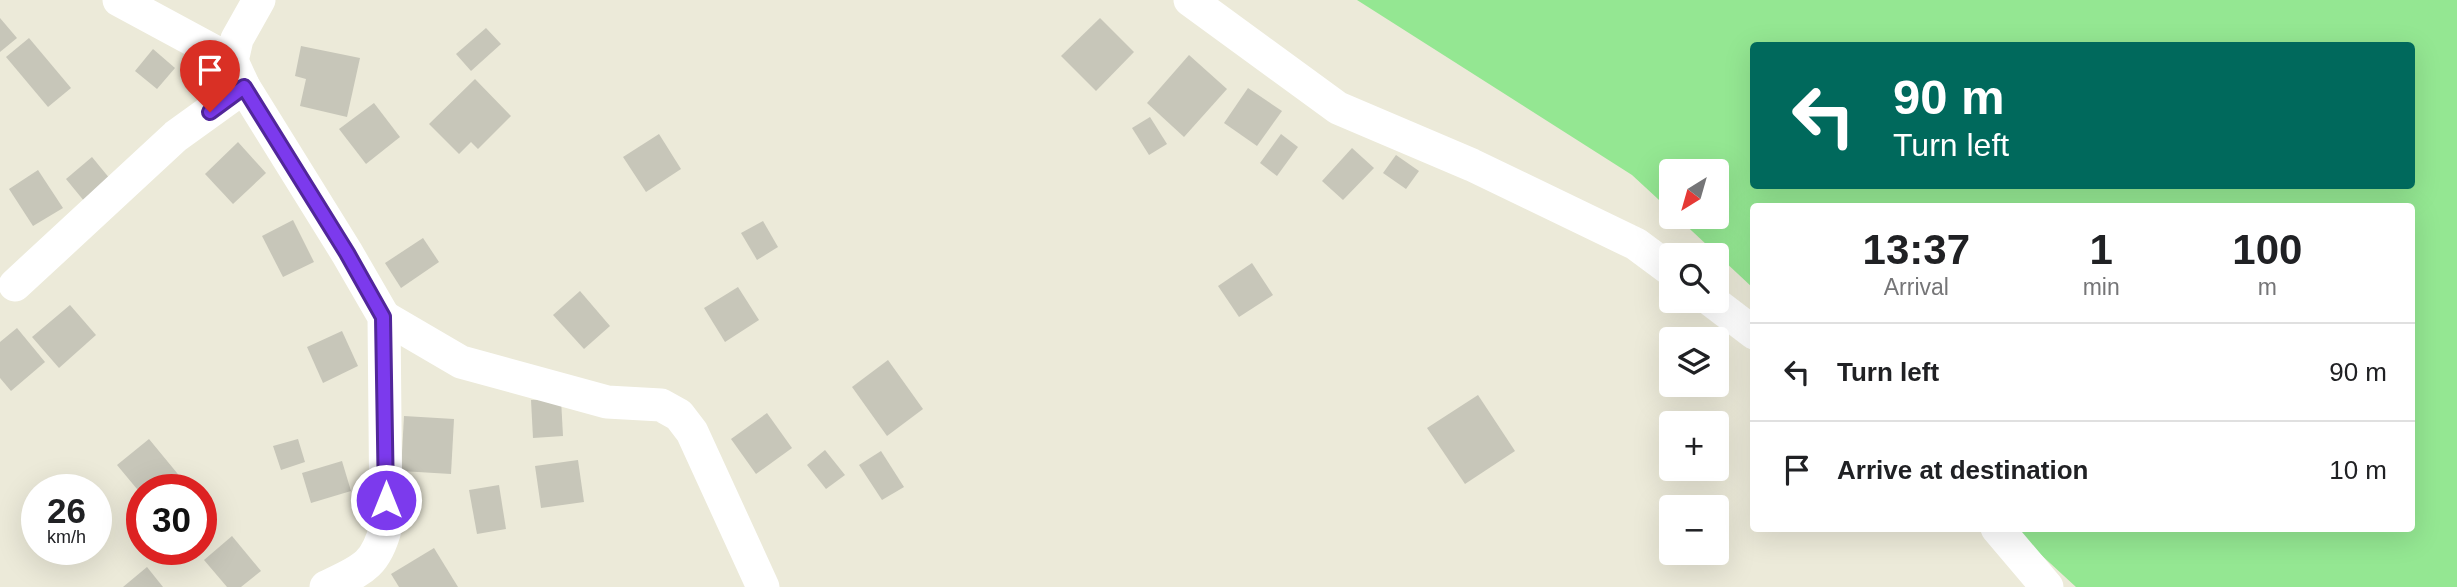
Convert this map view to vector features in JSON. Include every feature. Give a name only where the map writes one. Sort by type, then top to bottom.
[{"type":"street","points":[[119,0],[238,74],[383,317],[386,526],[380,548],[367,565],[339,584]]},
{"type":"street","points":[[15,285],[176,136],[238,74],[237,39],[259,0]]},
{"type":"street","points":[[1190,0],[1338,108],[1472,165],[1636,244],[1659,262]]},
{"type":"street","points":[[1728,313],[1750,330]]},
{"type":"street","points":[[383,317],[461,362],[607,402],[661,405],[679,415],[692,432],[763,587]]},
{"type":"street","points":[[2000,532],[2047,587]]},
{"type":"green space","points":[[1357,0],[2457,0],[2457,587],[2076,587],[2016,532],[2415,532],[2415,203],[1750,203],[1750,285],[1729,266],[1729,243],[1705,243],[1690,229],[1729,229],[1729,159],[1659,159],[1659,200],[1632,175]]},
{"type":"building","points":[[0,18],[17,38],[0,52]]},
{"type":"building","points":[[1100,18],[1134,52],[1096,91],[1061,56]]},
{"type":"building","points":[[486,28],[501,44],[471,71],[456,54]]},
{"type":"building","points":[[29,38],[71,88],[48,107],[6,57]]},
{"type":"building","points":[[301,46],[360,58],[347,117],[300,106],[306,79],[295,76]]},
{"type":"building","points":[[153,49],[175,68],[157,89],[135,71]]},
{"type":"building","points":[[1189,55],[1227,89],[1184,137],[1147,103]]},
{"type":"building","points":[[475,79],[511,116],[478,149],[471,142],[459,154],[429,124]]},
{"type":"building","points":[[1248,88],[1282,111],[1257,146],[1224,123]]},
{"type":"building","points":[[374,103],[400,137],[366,164],[339,129]]},
{"type":"building","points":[[1150,117],[1167,144],[1149,155],[1132,128]]},
{"type":"building","points":[[659,134],[681,169],[646,192],[623,157]]},
{"type":"building","points":[[1281,134],[1298,147],[1277,176],[1260,163]]},
{"type":"building","points":[[238,142],[266,173],[233,204],[205,174]]},
{"type":"building","points":[[1352,148],[1374,168],[1343,200],[1322,181]]},
{"type":"building","points":[[1396,155],[1419,171],[1406,189],[1383,173]]},
{"type":"building","points":[[92,157],[115,185],[89,207],[66,179]]},
{"type":"building","points":[[38,170],[63,208],[33,226],[9,189]]},
{"type":"building","points":[[293,220],[314,262],[283,277],[262,236]]},
{"type":"building","points":[[763,221],[778,247],[757,260],[741,233]]},
{"type":"building","points":[[423,238],[439,262],[401,288],[385,263]]},
{"type":"building","points":[[1252,263],[1273,295],[1239,317],[1218,286]]},
{"type":"building","points":[[738,287],[759,320],[725,342],[704,308]]},
{"type":"building","points":[[580,291],[610,326],[584,349],[553,315]]},
{"type":"building","points":[[70,305],[96,335],[59,368],[32,337]]},
{"type":"building","points":[[17,328],[45,362],[11,391],[0,378],[0,342]]},
{"type":"building","points":[[342,331],[358,366],[323,383],[307,347]]},
{"type":"building","points":[[888,360],[923,409],[887,436],[852,387]]},
{"type":"building","points":[[1478,395],[1515,451],[1465,484],[1427,428]]},
{"type":"building","points":[[561,399],[563,436],[533,438],[531,400]]},
{"type":"building","points":[[767,413],[792,448],[756,474],[731,439]]},
{"type":"building","points":[[404,416],[454,419],[451,474],[401,471]]},
{"type":"building","points":[[149,439],[178,474],[126,476],[117,465]]},
{"type":"building","points":[[298,439],[305,462],[281,470],[273,446]]},
{"type":"building","points":[[825,450],[845,475],[826,489],[807,465]]},
{"type":"building","points":[[881,451],[904,487],[882,500],[859,465]]},
{"type":"building","points":[[578,460],[584,502],[541,508],[535,466]]},
{"type":"building","points":[[342,461],[351,491],[311,503],[302,473]]},
{"type":"building","points":[[499,485],[506,529],[477,534],[469,490]]},
{"type":"building","points":[[232,536],[261,571],[241,587],[227,587],[208,565],[217,565],[217,549]]},
{"type":"building","points":[[434,548],[458,587],[399,587],[391,574]]},
{"type":"building","points":[[147,567],[163,587],[123,587]]},
{"type":"route","points":[[210,112],[244,87],[347,253],[383,317],[386,370],[386,500]]}]
